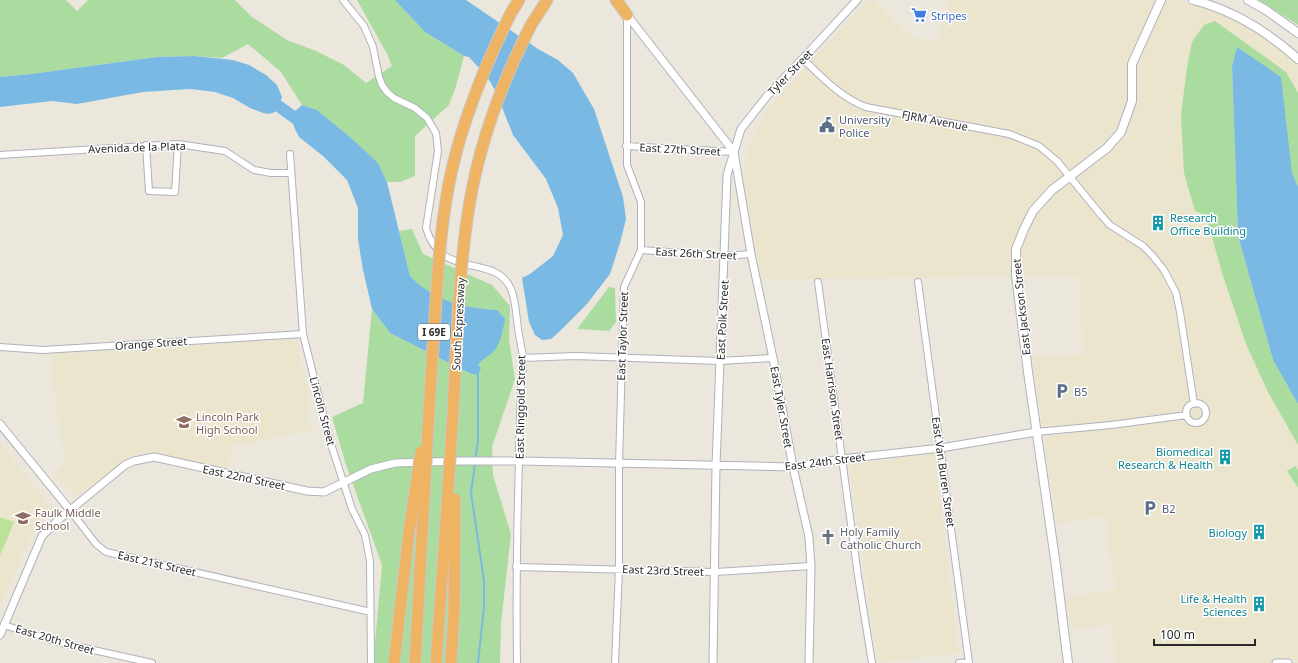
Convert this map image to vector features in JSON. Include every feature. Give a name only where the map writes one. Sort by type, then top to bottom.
[{"type":"highway","name":"South Expressway","points":[[415,663],[441,232],[452,169],[477,87],[511,13],[519,0]]},
{"type":"highway","name":"South Expressway","points":[[436,663],[446,533],[462,258],[469,205],[482,147],[498,100],[512,65],[531,25],[547,0]]},
{"type":"highway","points":[[616,0],[627,15]]},
{"type":"highway","points":[[451,663],[454,612],[456,360]]},
{"type":"highway","points":[[394,663],[409,532],[431,382]]},
{"type":"main road","name":"East Jackson Street","points":[[1068,663],[1016,275],[1016,249],[1033,211],[1052,190],[1107,148],[1121,132],[1132,101],[1132,64],[1161,0]]},
{"type":"main road","points":[[1193,0],[1228,12],[1247,22],[1267,34],[1298,59]]},
{"type":"main road","points":[[1248,0],[1266,10],[1298,33]]},
{"type":"street","name":"East Ringgold Street","points":[[343,0],[364,26],[373,47],[382,85],[394,98],[415,108],[427,118],[436,133],[438,151],[426,228],[434,247],[450,260],[489,270],[498,274],[506,281],[511,289],[514,300],[523,358],[516,567],[517,663]]},
{"type":"street","name":"Tyler Street","points":[[734,152],[741,130],[767,96],[857,0]]},
{"type":"street","points":[[627,15],[734,152]]},
{"type":"street","name":"East Taylor Street","points":[[615,663],[619,569],[619,464],[624,287],[641,250],[641,202],[626,165],[627,15]]},
{"type":"street","name":"FJRM Avenue","points":[[803,59],[834,88],[856,103],[866,107],[1008,134],[1040,146],[1057,161],[1110,225],[1143,246],[1164,270],[1176,292],[1194,404]]},
{"type":"street","points":[[146,145],[149,191],[175,192],[178,144]]},
{"type":"street","name":"Avenida de la Plata","points":[[0,155],[178,144],[225,151],[254,170],[271,173],[291,173]]},
{"type":"street","name":"East 27th Street","points":[[626,146],[734,152]]},
{"type":"street","name":"East Tyler Street","points":[[734,152],[751,254],[773,358],[793,467],[809,537],[811,566],[809,663]]},
{"type":"street","name":"East Polk Street","points":[[713,663],[719,361],[727,175],[734,152]]},
{"type":"street","name":"Lincoln Street","points":[[290,154],[303,334],[329,438],[352,510],[365,535],[370,561],[371,663]]},
{"type":"street","name":"East 26th Street","points":[[641,250],[724,256],[751,254]]},
{"type":"street","name":"East Harrison Street","points":[[818,282],[872,663]]},
{"type":"street","name":"East Van Buren Street","points":[[918,282],[969,662]]},
{"type":"street","name":"Orange Street","points":[[0,347],[43,350],[303,334]]},
{"type":"street","points":[[523,358],[575,356],[719,361],[773,358]]},
{"type":"street","points":[[1194,404],[1203,406],[1206,411],[1205,417],[1201,421],[1195,422],[1190,420],[1187,415],[1188,408],[1194,404]]},
{"type":"street","name":"East 24th Street","points":[[461,461],[793,467],[842,459],[941,448],[1036,432],[1111,425],[1187,415]]},
{"type":"street","name":"East 21st Street","points":[[0,424],[96,544],[106,552],[371,612]]},
{"type":"street","name":"East 22nd Street","points":[[0,635],[42,536],[70,510],[125,465],[134,461],[154,457],[307,490],[324,492],[371,469],[395,463],[461,461]]},
{"type":"street","name":"East 23rd Street","points":[[516,567],[715,572],[811,566]]},
{"type":"street","name":"East 20th Street","points":[[4,625],[57,642],[152,663]]},
{"type":"street","points":[[959,663],[969,662]]},
{"type":"street","points":[[1276,663],[1288,663]]},
{"type":"shaded area","points":[[868,0],[874,0],[911,37],[938,42],[949,0],[1177,0],[1194,4],[1238,21],[1262,35],[1284,51],[1298,64],[1298,663],[1116,663],[1111,624],[1073,630],[1066,598],[1115,589],[1105,516],[1057,524],[1032,356],[1083,354],[1079,278],[1055,276],[761,280],[743,177],[751,140],[765,113],[778,97]]},
{"type":"shaded area","name":"Lincoln Park High School","points":[[293,339],[297,341],[311,407],[307,415],[312,429],[265,441],[233,445],[228,468],[140,452],[75,497],[53,474],[65,462],[53,384],[52,354]]},
{"type":"shaded area","name":"Faulk Middle School","points":[[0,442],[54,511],[38,525],[23,554],[0,608]]},
{"type":"shaded area","points":[[934,453],[959,653],[878,663],[849,465]]},
{"type":"green space","points":[[0,0],[66,0],[77,11],[88,0],[235,0],[252,17],[287,40],[316,51],[344,65],[366,83],[392,66],[387,54],[357,0],[395,0],[425,32],[464,56],[449,105],[415,136],[415,176],[400,182],[387,182],[378,163],[317,110],[302,105],[281,72],[248,44],[222,58],[194,56],[157,57],[0,77]]},
{"type":"green space","points":[[1259,0],[1298,0],[1298,25]]},
{"type":"green space","points":[[1215,21],[1286,72],[1298,93],[1298,187],[1237,48],[1232,66],[1238,236],[1273,360],[1298,404],[1298,445],[1268,392],[1246,344],[1223,276],[1206,216],[1195,211],[1184,173],[1181,115],[1187,67],[1192,42],[1204,25]]},
{"type":"green space","points":[[412,229],[423,254],[492,285],[510,306],[509,340],[515,379],[492,447],[493,475],[511,534],[501,623],[500,663],[373,663],[382,565],[346,465],[332,417],[363,403],[372,309],[390,333],[471,374],[482,359],[494,351],[497,310],[478,309],[447,302],[420,287],[410,276],[399,231]]},
{"type":"green space","points":[[609,287],[615,288],[616,322],[609,331],[577,329]]},
{"type":"green space","points":[[1295,466],[1298,470],[1298,488],[1287,471]]},
{"type":"green space","points":[[0,517],[14,522],[0,556]]},
{"type":"water","points":[[395,0],[466,0],[538,49],[558,60],[573,73],[594,109],[623,197],[626,219],[610,274],[587,304],[551,339],[542,340],[535,335],[529,322],[522,278],[530,274],[553,256],[563,235],[558,208],[546,179],[513,135],[496,92],[488,78],[469,57],[464,56],[425,32]]},
{"type":"water","points":[[1237,47],[1281,77],[1292,173],[1298,187],[1298,404],[1273,360],[1238,236],[1232,66]]},
{"type":"water","points":[[194,56],[233,60],[249,65],[266,75],[277,85],[282,97],[275,112],[269,114],[263,113],[250,108],[233,98],[215,92],[190,89],[143,92],[77,104],[52,101],[0,107],[0,77],[157,57]]},
{"type":"water","points":[[302,105],[317,110],[378,163],[387,182],[410,276],[429,292],[450,302],[472,307],[497,310],[505,319],[502,335],[497,347],[478,365],[481,368],[478,375],[471,374],[390,333],[372,309],[358,239],[358,208],[347,180],[323,156],[299,137],[294,127],[293,119],[295,111]]},
{"type":"waterway","points":[[266,97],[306,126]]},
{"type":"waterway","points":[[478,375],[478,440],[471,493],[484,581],[484,607],[478,663]]},
{"type":"place","name":"Stripes","points":[[919,15]]},
{"type":"place","name":"University Police","points":[[827,125]]},
{"type":"place","name":"Research Office Building","points":[[1158,223]]},
{"type":"place","name":"B5","points":[[1062,391]]},
{"type":"place","name":"Lincoln Park High School","points":[[184,422]]},
{"type":"place","name":"Biomedical Research & Health","points":[[1225,457]]},
{"type":"place","name":"B2","points":[[1150,508]]},
{"type":"place","name":"Faulk Middle School","points":[[23,518]]},
{"type":"place","name":"Biology","points":[[1259,532]]},
{"type":"place","name":"Holy Family Catholic Church","points":[[828,537]]},
{"type":"place","name":"Life & Health Sciences","points":[[1259,604]]}]
